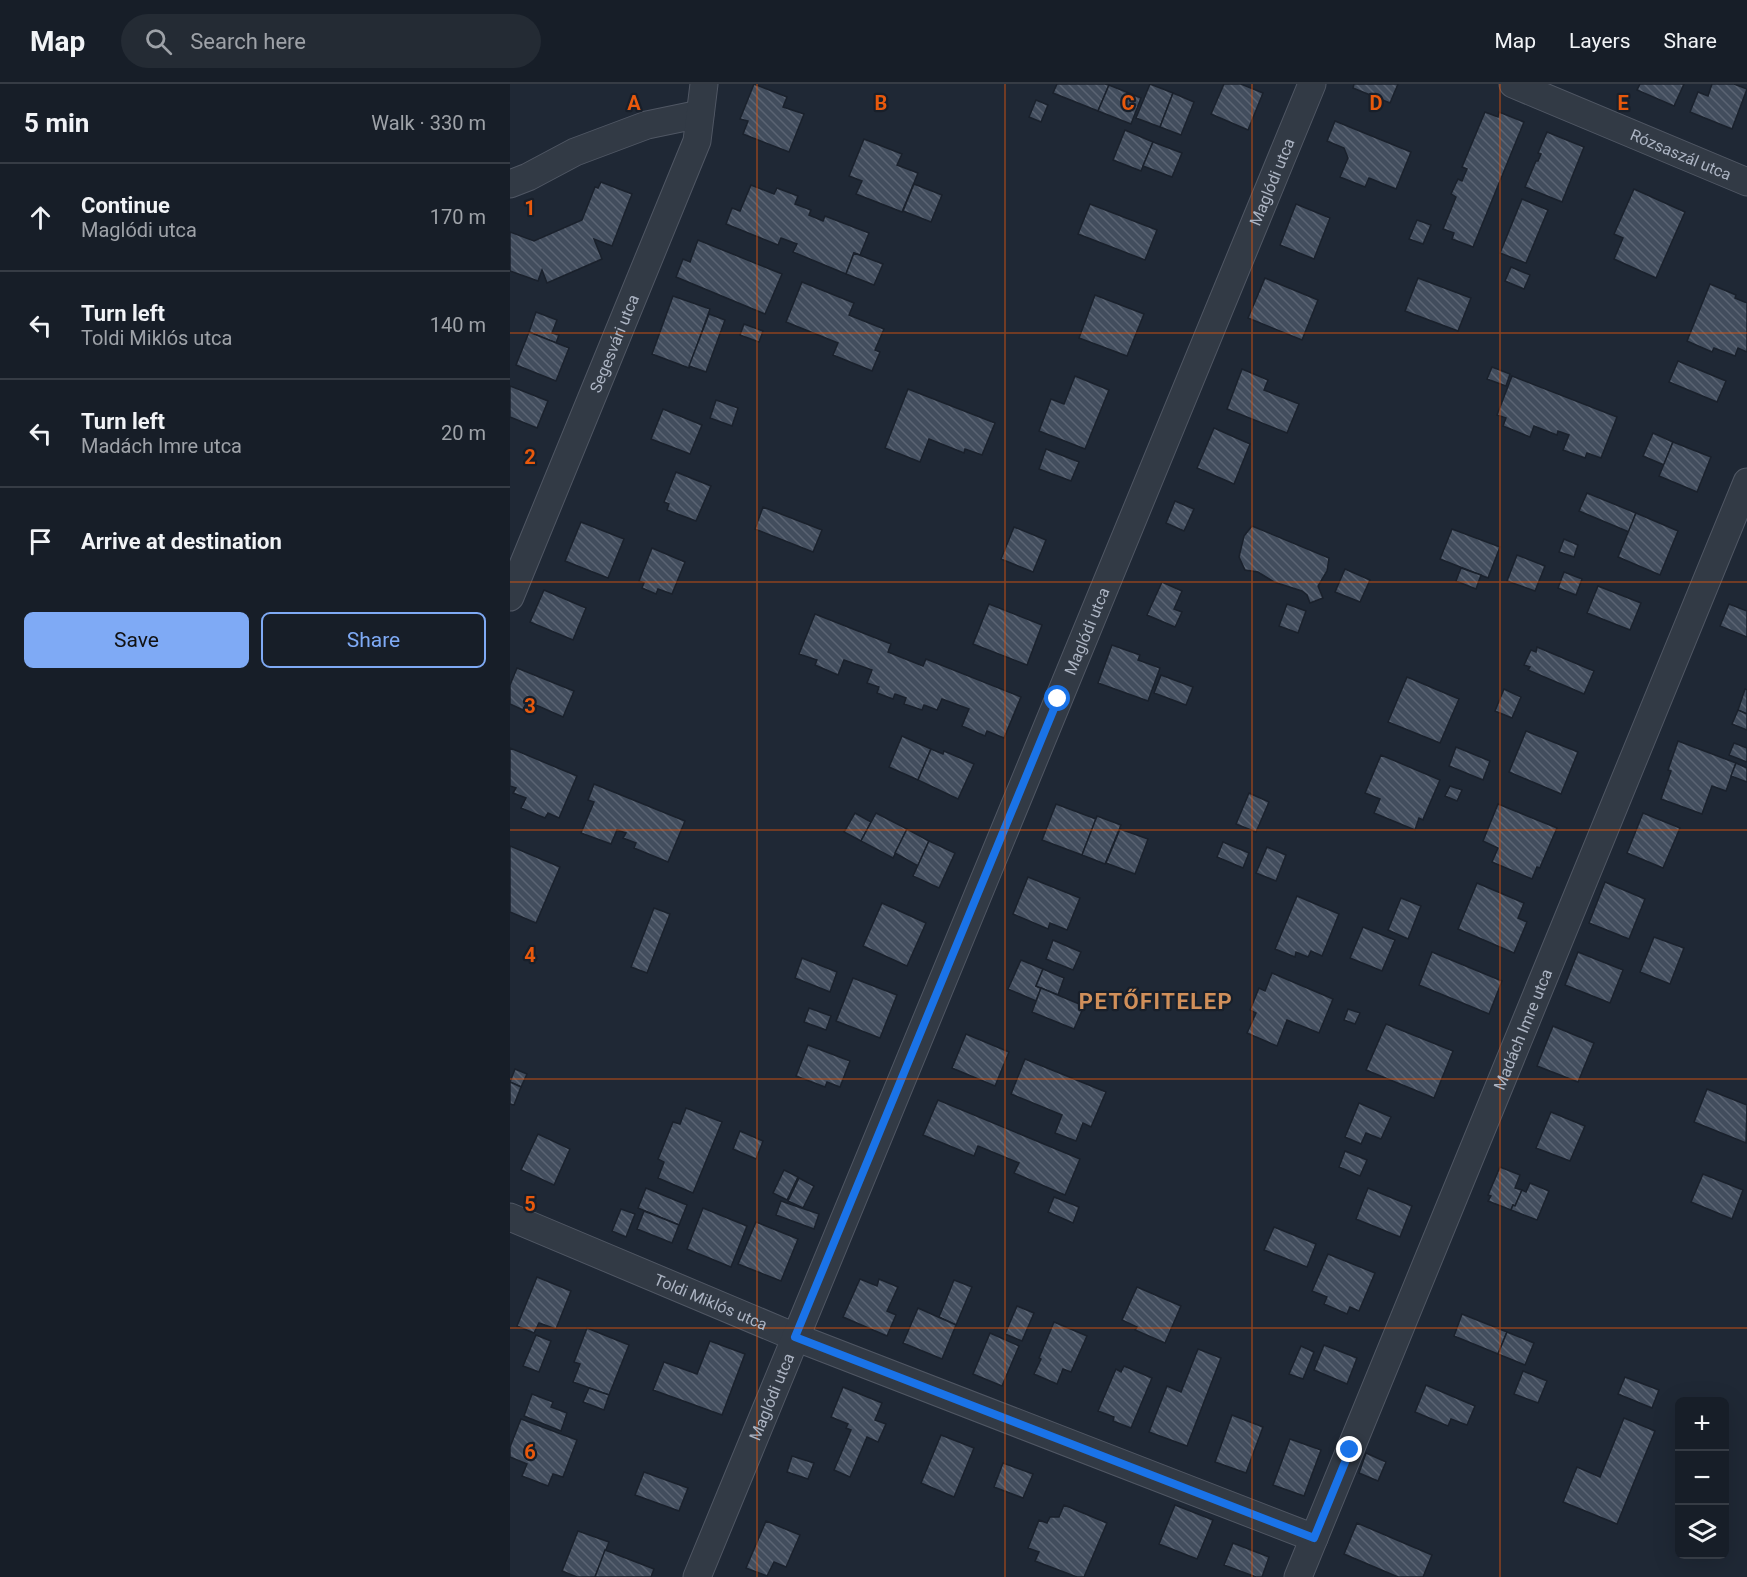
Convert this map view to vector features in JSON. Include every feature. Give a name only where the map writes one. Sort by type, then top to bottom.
[{"type":"street","name":"Segesvári utca","points":[[510,595],[697,141],[704,84]]},
{"type":"street","name":"Maglódi utca","points":[[697,1577],[1312,84]]},
{"type":"street","name":"Rózsaszál utca","points":[[1513,84],[1747,182]]},
{"type":"street","points":[[510,184],[575,152],[646,125],[700,114]]},
{"type":"street","name":"Madách Imre utca","points":[[1298,1577],[1747,482]]},
{"type":"street","name":"Toldi Miklós utca","points":[[510,1217],[795,1337],[1314,1538]]},
{"type":"building","points":[[754,84],[787,97],[783,107],[804,114],[789,152],[743,134],[748,121],[740,119]]},
{"type":"building","points":[[1057,84],[1109,85],[1098,111],[1053,93]]},
{"type":"building","points":[[1150,84],[1173,93],[1160,127],[1136,118]]},
{"type":"building","points":[[1224,84],[1241,84],[1263,93],[1248,130],[1211,114]]},
{"type":"building","points":[[1354,84],[1398,84],[1390,103],[1353,88]]},
{"type":"building","points":[[1640,84],[1684,84],[1674,106],[1637,90]]},
{"type":"building","points":[[1712,84],[1734,84],[1747,89],[1732,129],[1690,112],[1698,92],[1708,96]]},
{"type":"building","points":[[1109,85],[1141,98],[1131,124],[1098,111]]},
{"type":"building","points":[[1173,93],[1194,102],[1181,135],[1160,127]]},
{"type":"building","points":[[1036,100],[1048,105],[1041,122],[1029,117]]},
{"type":"building","points":[[1485,112],[1498,117],[1499,112],[1524,122],[1473,247],[1452,239],[1454,233],[1443,229],[1456,197],[1451,194],[1458,179],[1462,181],[1467,169],[1462,167]]},
{"type":"building","points":[[1335,121],[1411,152],[1396,189],[1369,178],[1365,187],[1340,177],[1348,158],[1344,148],[1327,141]]},
{"type":"building","points":[[1125,130],[1153,142],[1141,171],[1113,160]]},
{"type":"building","points":[[1547,132],[1584,147],[1562,202],[1525,187],[1541,154],[1538,153]]},
{"type":"building","points":[[864,139],[902,154],[897,165],[918,173],[902,212],[856,194],[862,181],[849,176]]},
{"type":"building","points":[[1153,142],[1182,153],[1172,177],[1143,166]]},
{"type":"building","points":[[601,182],[632,194],[612,246],[594,239],[602,259],[547,283],[542,270],[538,281],[510,271],[510,232],[534,241],[582,220],[595,187],[598,188]]},
{"type":"building","points":[[914,184],[942,195],[931,222],[903,211]]},
{"type":"building","points":[[751,185],[774,194],[777,188],[798,196],[795,204],[811,210],[809,215],[823,221],[825,216],[869,233],[860,255],[854,253],[846,274],[793,252],[797,244],[781,238],[778,245],[726,224],[732,208],[740,211]]},
{"type":"building","points":[[1634,189],[1685,212],[1656,278],[1614,259],[1623,238],[1614,234]]},
{"type":"building","points":[[1522,199],[1548,210],[1526,263],[1500,253]]},
{"type":"building","points":[[1090,204],[1157,230],[1145,260],[1078,234]]},
{"type":"building","points":[[1296,204],[1330,218],[1314,259],[1280,245]]},
{"type":"building","points":[[1417,220],[1431,225],[1423,244],[1409,239]]},
{"type":"building","points":[[698,240],[782,274],[765,314],[676,277],[683,259],[690,262]]},
{"type":"building","points":[[854,253],[883,264],[874,285],[846,274]]},
{"type":"building","points":[[1511,267],[1530,275],[1524,289],[1505,281]]},
{"type":"building","points":[[1265,278],[1318,300],[1302,340],[1248,318]]},
{"type":"building","points":[[1418,278],[1471,298],[1458,331],[1405,311]]},
{"type":"building","points":[[802,282],[854,303],[849,315],[884,329],[875,350],[880,352],[872,371],[833,355],[838,343],[786,322]]},
{"type":"building","points":[[1710,284],[1736,295],[1735,298],[1747,303],[1747,352],[1738,348],[1735,356],[1714,348],[1712,352],[1687,341]]},
{"type":"building","points":[[1095,295],[1144,314],[1127,356],[1079,338]]},
{"type":"building","points":[[673,296],[710,309],[689,368],[652,354]]},
{"type":"building","points":[[536,312],[557,320],[552,333],[559,335],[556,343],[529,332]]},
{"type":"building","points":[[709,314],[725,320],[706,372],[689,366]]},
{"type":"building","points":[[744,324],[763,331],[759,342],[740,335]]},
{"type":"building","points":[[529,332],[569,348],[556,381],[516,365]]},
{"type":"building","points":[[1678,361],[1726,381],[1717,402],[1669,382]]},
{"type":"building","points":[[1492,367],[1510,374],[1506,386],[1487,379]]},
{"type":"building","points":[[1242,369],[1268,380],[1264,390],[1299,404],[1287,433],[1227,409]]},
{"type":"building","points":[[1075,376],[1109,390],[1085,449],[1039,431],[1051,399],[1064,404]]},
{"type":"building","points":[[1512,376],[1617,417],[1601,458],[1587,453],[1585,458],[1563,450],[1569,435],[1558,431],[1557,435],[1534,426],[1530,437],[1503,426],[1506,418],[1497,415]]},
{"type":"building","points":[[510,386],[548,401],[537,428],[510,417]]},
{"type":"building","points":[[908,389],[995,423],[982,455],[965,449],[964,453],[929,439],[920,462],[885,448]]},
{"type":"building","points":[[716,400],[738,408],[732,426],[710,418]]},
{"type":"building","points":[[663,409],[702,425],[690,454],[651,439]]},
{"type":"building","points":[[1214,428],[1250,444],[1234,484],[1197,468]]},
{"type":"building","points":[[1653,433],[1673,442],[1664,465],[1643,456]]},
{"type":"building","points":[[1673,442],[1711,457],[1697,492],[1659,476]]},
{"type":"building","points":[[1046,449],[1079,462],[1071,481],[1039,469]]},
{"type":"building","points":[[676,472],[711,486],[696,521],[667,510],[669,504],[664,502]]},
{"type":"building","points":[[1587,493],[1636,513],[1629,532],[1579,511]]},
{"type":"building","points":[[1175,501],[1194,509],[1184,531],[1166,523]]},
{"type":"building","points":[[763,507],[822,530],[813,552],[755,529]]},
{"type":"building","points":[[1636,513],[1678,531],[1660,575],[1618,557]]},
{"type":"building","points":[[581,522],[624,539],[608,578],[565,561]]},
{"type":"building","points":[[1252,526],[1329,558],[1327,571],[1318,586],[1323,598],[1310,603],[1307,595],[1302,591],[1274,582],[1258,572],[1245,570],[1239,557],[1244,536]]},
{"type":"building","points":[[1014,527],[1046,540],[1033,572],[1001,559]]},
{"type":"building","points":[[1452,529],[1500,547],[1488,578],[1440,559]]},
{"type":"building","points":[[1564,539],[1578,545],[1574,557],[1559,552]]},
{"type":"building","points":[[652,548],[685,562],[672,594],[658,589],[656,594],[642,588],[644,583],[639,581]]},
{"type":"building","points":[[1517,555],[1545,566],[1535,591],[1507,581]]},
{"type":"building","points":[[1461,568],[1481,575],[1476,589],[1456,581]]},
{"type":"building","points":[[1345,569],[1370,580],[1360,602],[1335,592]]},
{"type":"building","points":[[1564,572],[1582,579],[1576,595],[1558,588]]},
{"type":"building","points":[[1162,582],[1182,591],[1174,609],[1182,612],[1175,627],[1147,615]]},
{"type":"building","points":[[1598,586],[1641,603],[1630,630],[1587,613]]},
{"type":"building","points":[[544,590],[586,608],[573,640],[530,622]]},
{"type":"building","points":[[989,604],[1042,625],[1027,665],[973,644]]},
{"type":"building","points":[[1287,604],[1306,611],[1298,633],[1279,626]]},
{"type":"building","points":[[1729,604],[1747,611],[1747,637],[1720,626]]},
{"type":"building","points":[[815,614],[891,644],[888,652],[923,666],[926,659],[1021,697],[1004,738],[987,731],[985,736],[962,726],[969,709],[942,699],[937,710],[924,705],[922,710],[904,704],[906,698],[895,694],[893,699],[877,693],[879,687],[867,683],[872,670],[844,660],[838,675],[815,665],[817,660],[799,654]]},
{"type":"building","points":[[1112,645],[1140,655],[1138,660],[1160,668],[1148,701],[1098,683]]},
{"type":"building","points":[[1537,647],[1594,671],[1584,694],[1528,670],[1530,667],[1524,665],[1531,650],[1536,652]]},
{"type":"building","points":[[517,668],[574,691],[563,717],[527,701],[523,710],[510,704],[510,685]]},
{"type":"building","points":[[1161,675],[1193,687],[1186,705],[1154,693]]},
{"type":"building","points":[[1407,677],[1459,699],[1440,743],[1388,722]]},
{"type":"building","points":[[1504,689],[1521,697],[1512,718],[1495,711]]},
{"type":"building","points":[[1745,689],[1747,690],[1747,714],[1738,710]]},
{"type":"building","points":[[1738,710],[1747,714],[1747,730],[1732,724]]},
{"type":"building","points":[[1526,731],[1578,752],[1561,794],[1509,772]]},
{"type":"building","points":[[902,736],[931,749],[918,780],[889,767]]},
{"type":"building","points":[[1678,741],[1736,763],[1726,791],[1712,786],[1702,814],[1661,799]]},
{"type":"building","points":[[1734,743],[1747,748],[1747,762],[1729,755]]},
{"type":"building","points":[[1456,747],[1490,761],[1483,780],[1449,766]]},
{"type":"building","points":[[510,748],[577,776],[559,818],[548,813],[545,818],[521,808],[526,798],[513,793],[516,788],[510,786]]},
{"type":"building","points":[[931,749],[943,754],[944,751],[974,764],[958,799],[918,780]]},
{"type":"building","points":[[1381,755],[1440,780],[1423,820],[1419,818],[1415,830],[1374,813],[1380,799],[1365,793]]},
{"type":"building","points":[[1736,763],[1747,768],[1747,782],[1731,776]]},
{"type":"building","points":[[594,784],[685,821],[668,862],[634,848],[636,843],[623,838],[626,833],[617,830],[611,844],[581,833],[594,802],[588,800]]},
{"type":"building","points":[[1450,786],[1462,790],[1457,801],[1445,796]]},
{"type":"building","points":[[1249,793],[1269,802],[1256,832],[1236,824]]},
{"type":"building","points":[[1056,804],[1096,819],[1082,855],[1042,840]]},
{"type":"building","points":[[1498,804],[1557,828],[1540,868],[1537,867],[1532,879],[1492,862],[1498,848],[1483,841]]},
{"type":"building","points":[[855,813],[871,822],[861,841],[844,832]]},
{"type":"building","points":[[876,813],[907,829],[893,858],[861,841]]},
{"type":"building","points":[[1643,813],[1680,828],[1663,868],[1627,853]]},
{"type":"building","points":[[1097,816],[1121,825],[1105,864],[1082,855]]},
{"type":"building","points":[[907,829],[929,841],[918,866],[895,853]]},
{"type":"building","points":[[1120,829],[1148,839],[1135,874],[1106,863]]},
{"type":"building","points":[[929,841],[955,853],[939,888],[913,876]]},
{"type":"building","points":[[1223,842],[1249,853],[1243,868],[1217,857]]},
{"type":"building","points":[[510,846],[560,867],[536,923],[510,912]]},
{"type":"building","points":[[1267,847],[1286,855],[1276,881],[1256,873]]},
{"type":"building","points":[[1028,877],[1080,898],[1067,930],[1050,923],[1048,929],[1013,914]]},
{"type":"building","points":[[1605,882],[1645,899],[1629,939],[1589,923]]},
{"type":"building","points":[[1477,883],[1524,903],[1518,918],[1527,922],[1514,953],[1458,929]]},
{"type":"building","points":[[1297,896],[1339,914],[1322,956],[1311,951],[1308,957],[1296,952],[1295,957],[1275,949]]},
{"type":"building","points":[[1401,898],[1421,906],[1408,939],[1388,930]]},
{"type":"building","points":[[882,903],[926,923],[907,966],[863,946]]},
{"type":"building","points":[[654,908],[670,914],[647,973],[631,967]]},
{"type":"building","points":[[1363,927],[1395,940],[1382,971],[1350,958]]},
{"type":"building","points":[[1654,937],[1684,948],[1670,984],[1640,972]]},
{"type":"building","points":[[1053,940],[1081,952],[1073,970],[1046,959]]},
{"type":"building","points":[[1432,952],[1502,981],[1489,1014],[1419,985]]},
{"type":"building","points":[[1578,952],[1623,970],[1610,1003],[1565,985]]},
{"type":"building","points":[[802,958],[837,972],[830,992],[795,978]]},
{"type":"building","points":[[1021,960],[1043,969],[1036,986],[1041,988],[1036,1001],[1008,989]]},
{"type":"building","points":[[1043,969],[1064,978],[1058,995],[1036,986]]},
{"type":"building","points":[[1272,973],[1333,999],[1319,1033],[1287,1020],[1277,1046],[1247,1033],[1256,1013],[1250,1010],[1259,988],[1265,991]]},
{"type":"building","points":[[853,978],[897,995],[880,1038],[836,1021]]},
{"type":"building","points":[[1041,988],[1084,1006],[1074,1029],[1032,1012]]},
{"type":"building","points":[[809,1008],[831,1016],[826,1030],[804,1022]]},
{"type":"building","points":[[1348,1009],[1360,1013],[1355,1024],[1344,1020]]},
{"type":"building","points":[[1386,1024],[1453,1051],[1434,1098],[1366,1070]]},
{"type":"building","points":[[1553,1026],[1594,1043],[1578,1082],[1537,1066]]},
{"type":"building","points":[[966,1034],[1009,1052],[995,1086],[952,1068]]},
{"type":"building","points":[[808,1045],[850,1061],[840,1087],[827,1082],[825,1087],[796,1076]]},
{"type":"building","points":[[1025,1059],[1106,1092],[1091,1127],[1083,1123],[1076,1141],[1055,1133],[1062,1115],[1011,1094]]},
{"type":"building","points":[[515,1069],[527,1074],[521,1087],[510,1082]]},
{"type":"building","points":[[510,1082],[521,1087],[514,1105],[510,1104]]},
{"type":"building","points":[[1707,1089],[1747,1105],[1746,1143],[1694,1122]]},
{"type":"building","points":[[938,1100],[1080,1159],[1065,1195],[1014,1173],[1019,1163],[978,1146],[974,1156],[923,1135]]},
{"type":"building","points":[[1359,1103],[1391,1117],[1381,1139],[1366,1133],[1361,1144],[1345,1137]]},
{"type":"building","points":[[686,1108],[722,1122],[693,1193],[658,1178],[664,1162],[658,1159],[673,1122],[680,1124]]},
{"type":"building","points":[[1551,1112],[1585,1126],[1570,1161],[1536,1148]]},
{"type":"building","points":[[740,1131],[763,1141],[756,1159],[733,1149]]},
{"type":"building","points":[[538,1134],[570,1149],[554,1185],[521,1170]]},
{"type":"building","points":[[1345,1151],[1367,1160],[1360,1176],[1339,1167]]},
{"type":"building","points":[[1500,1167],[1520,1175],[1515,1188],[1522,1190],[1511,1210],[1488,1201],[1491,1196],[1488,1195]]},
{"type":"building","points":[[784,1170],[798,1177],[787,1200],[773,1193]]},
{"type":"building","points":[[1703,1174],[1743,1190],[1732,1219],[1691,1202]]},
{"type":"building","points":[[799,1178],[814,1186],[803,1208],[788,1201]]},
{"type":"building","points":[[1530,1183],[1549,1191],[1537,1220],[1511,1210],[1522,1190],[1526,1192]]},
{"type":"building","points":[[646,1188],[687,1205],[679,1225],[638,1208]]},
{"type":"building","points":[[1368,1188],[1412,1206],[1400,1237],[1356,1219]]},
{"type":"building","points":[[1054,1197],[1079,1207],[1073,1223],[1048,1212]]},
{"type":"building","points":[[781,1201],[819,1214],[814,1229],[776,1215]]},
{"type":"building","points":[[703,1208],[747,1226],[731,1267],[687,1249]]},
{"type":"building","points":[[621,1209],[635,1214],[626,1237],[612,1231]]},
{"type":"building","points":[[644,1211],[679,1225],[672,1243],[637,1229]]},
{"type":"building","points":[[756,1222],[798,1239],[781,1281],[738,1264]]},
{"type":"building","points":[[1274,1227],[1316,1244],[1307,1267],[1264,1250]]},
{"type":"building","points":[[1328,1254],[1375,1273],[1359,1311],[1350,1307],[1347,1314],[1324,1304],[1327,1297],[1312,1291]]},
{"type":"building","points":[[537,1277],[571,1291],[556,1329],[539,1323],[534,1333],[517,1326]]},
{"type":"building","points":[[860,1279],[877,1286],[879,1279],[898,1287],[887,1311],[896,1315],[887,1336],[843,1317]]},
{"type":"building","points":[[954,1280],[972,1287],[956,1325],[939,1317]]},
{"type":"building","points":[[1137,1287],[1181,1306],[1165,1343],[1135,1330],[1137,1327],[1122,1320]]},
{"type":"building","points":[[1017,1306],[1034,1313],[1022,1341],[1005,1334]]},
{"type":"building","points":[[918,1308],[956,1325],[942,1359],[903,1343]]},
{"type":"building","points":[[1462,1314],[1507,1332],[1498,1354],[1454,1336]]},
{"type":"building","points":[[1054,1322],[1087,1336],[1071,1372],[1063,1369],[1057,1384],[1034,1374]]},
{"type":"building","points":[[587,1328],[629,1345],[609,1395],[573,1382],[580,1364],[574,1362]]},
{"type":"building","points":[[1507,1332],[1534,1343],[1525,1365],[1498,1354]]},
{"type":"building","points":[[990,1333],[1019,1346],[1002,1386],[973,1374]]},
{"type":"building","points":[[536,1335],[551,1341],[539,1372],[523,1366]]},
{"type":"building","points":[[710,1341],[745,1354],[722,1415],[653,1390],[664,1362],[697,1374]]},
{"type":"building","points":[[1324,1345],[1357,1358],[1347,1384],[1314,1370]]},
{"type":"building","points":[[1301,1346],[1314,1352],[1303,1379],[1289,1374]]},
{"type":"building","points":[[1198,1349],[1221,1358],[1187,1446],[1149,1432],[1167,1386],[1181,1392]]},
{"type":"building","points":[[1124,1366],[1152,1378],[1131,1428],[1113,1421],[1114,1417],[1098,1411],[1116,1369],[1121,1372]]},
{"type":"building","points":[[1523,1371],[1547,1381],[1538,1403],[1514,1394]]},
{"type":"building","points":[[1625,1377],[1659,1390],[1652,1408],[1618,1394]]},
{"type":"building","points":[[1426,1385],[1475,1406],[1467,1425],[1451,1419],[1448,1426],[1415,1412]]},
{"type":"building","points":[[843,1387],[882,1403],[875,1420],[886,1424],[878,1442],[867,1437],[850,1477],[834,1470],[851,1430],[846,1428],[848,1424],[831,1417]]},
{"type":"building","points":[[589,1388],[609,1395],[604,1410],[583,1402]]},
{"type":"building","points":[[532,1394],[553,1402],[551,1407],[567,1413],[561,1431],[524,1416]]},
{"type":"building","points":[[1232,1415],[1263,1427],[1246,1473],[1215,1462]]},
{"type":"building","points":[[1624,1418],[1655,1431],[1617,1524],[1563,1502],[1577,1467],[1600,1477]]},
{"type":"building","points":[[521,1419],[577,1440],[563,1477],[553,1474],[548,1486],[522,1476],[527,1464],[510,1457],[510,1447]]},
{"type":"building","points":[[941,1435],[974,1448],[954,1497],[921,1483]]},
{"type":"building","points":[[1290,1439],[1321,1450],[1304,1496],[1273,1485]]},
{"type":"building","points":[[1366,1453],[1386,1462],[1378,1481],[1359,1473]]},
{"type":"building","points":[[792,1456],[814,1463],[808,1479],[787,1472]]},
{"type":"building","points":[[1003,1463],[1033,1474],[1023,1498],[994,1487]]},
{"type":"building","points":[[644,1472],[688,1488],[679,1511],[635,1495]]},
{"type":"building","points":[[1064,1505],[1107,1523],[1084,1577],[1077,1577],[1035,1561],[1039,1552],[1028,1548],[1039,1520],[1047,1523],[1050,1517],[1059,1517]]},
{"type":"building","points":[[1175,1505],[1213,1520],[1197,1559],[1159,1544]]},
{"type":"building","points":[[766,1521],[800,1535],[786,1567],[774,1562],[767,1576],[746,1568]]},
{"type":"building","points":[[1357,1523],[1432,1555],[1423,1577],[1398,1577],[1344,1554]]},
{"type":"building","points":[[578,1531],[609,1542],[595,1577],[577,1577],[562,1571]]},
{"type":"building","points":[[1233,1543],[1269,1557],[1262,1577],[1256,1577],[1224,1565]]},
{"type":"building","points":[[605,1550],[654,1569],[651,1577],[595,1577]]},
{"type":"district","name":"PETŐFITELEP","points":[[1156,1001]]},
{"type":"route","points":[[1058,699],[795,1337],[1314,1538],[1350,1450]]}]
